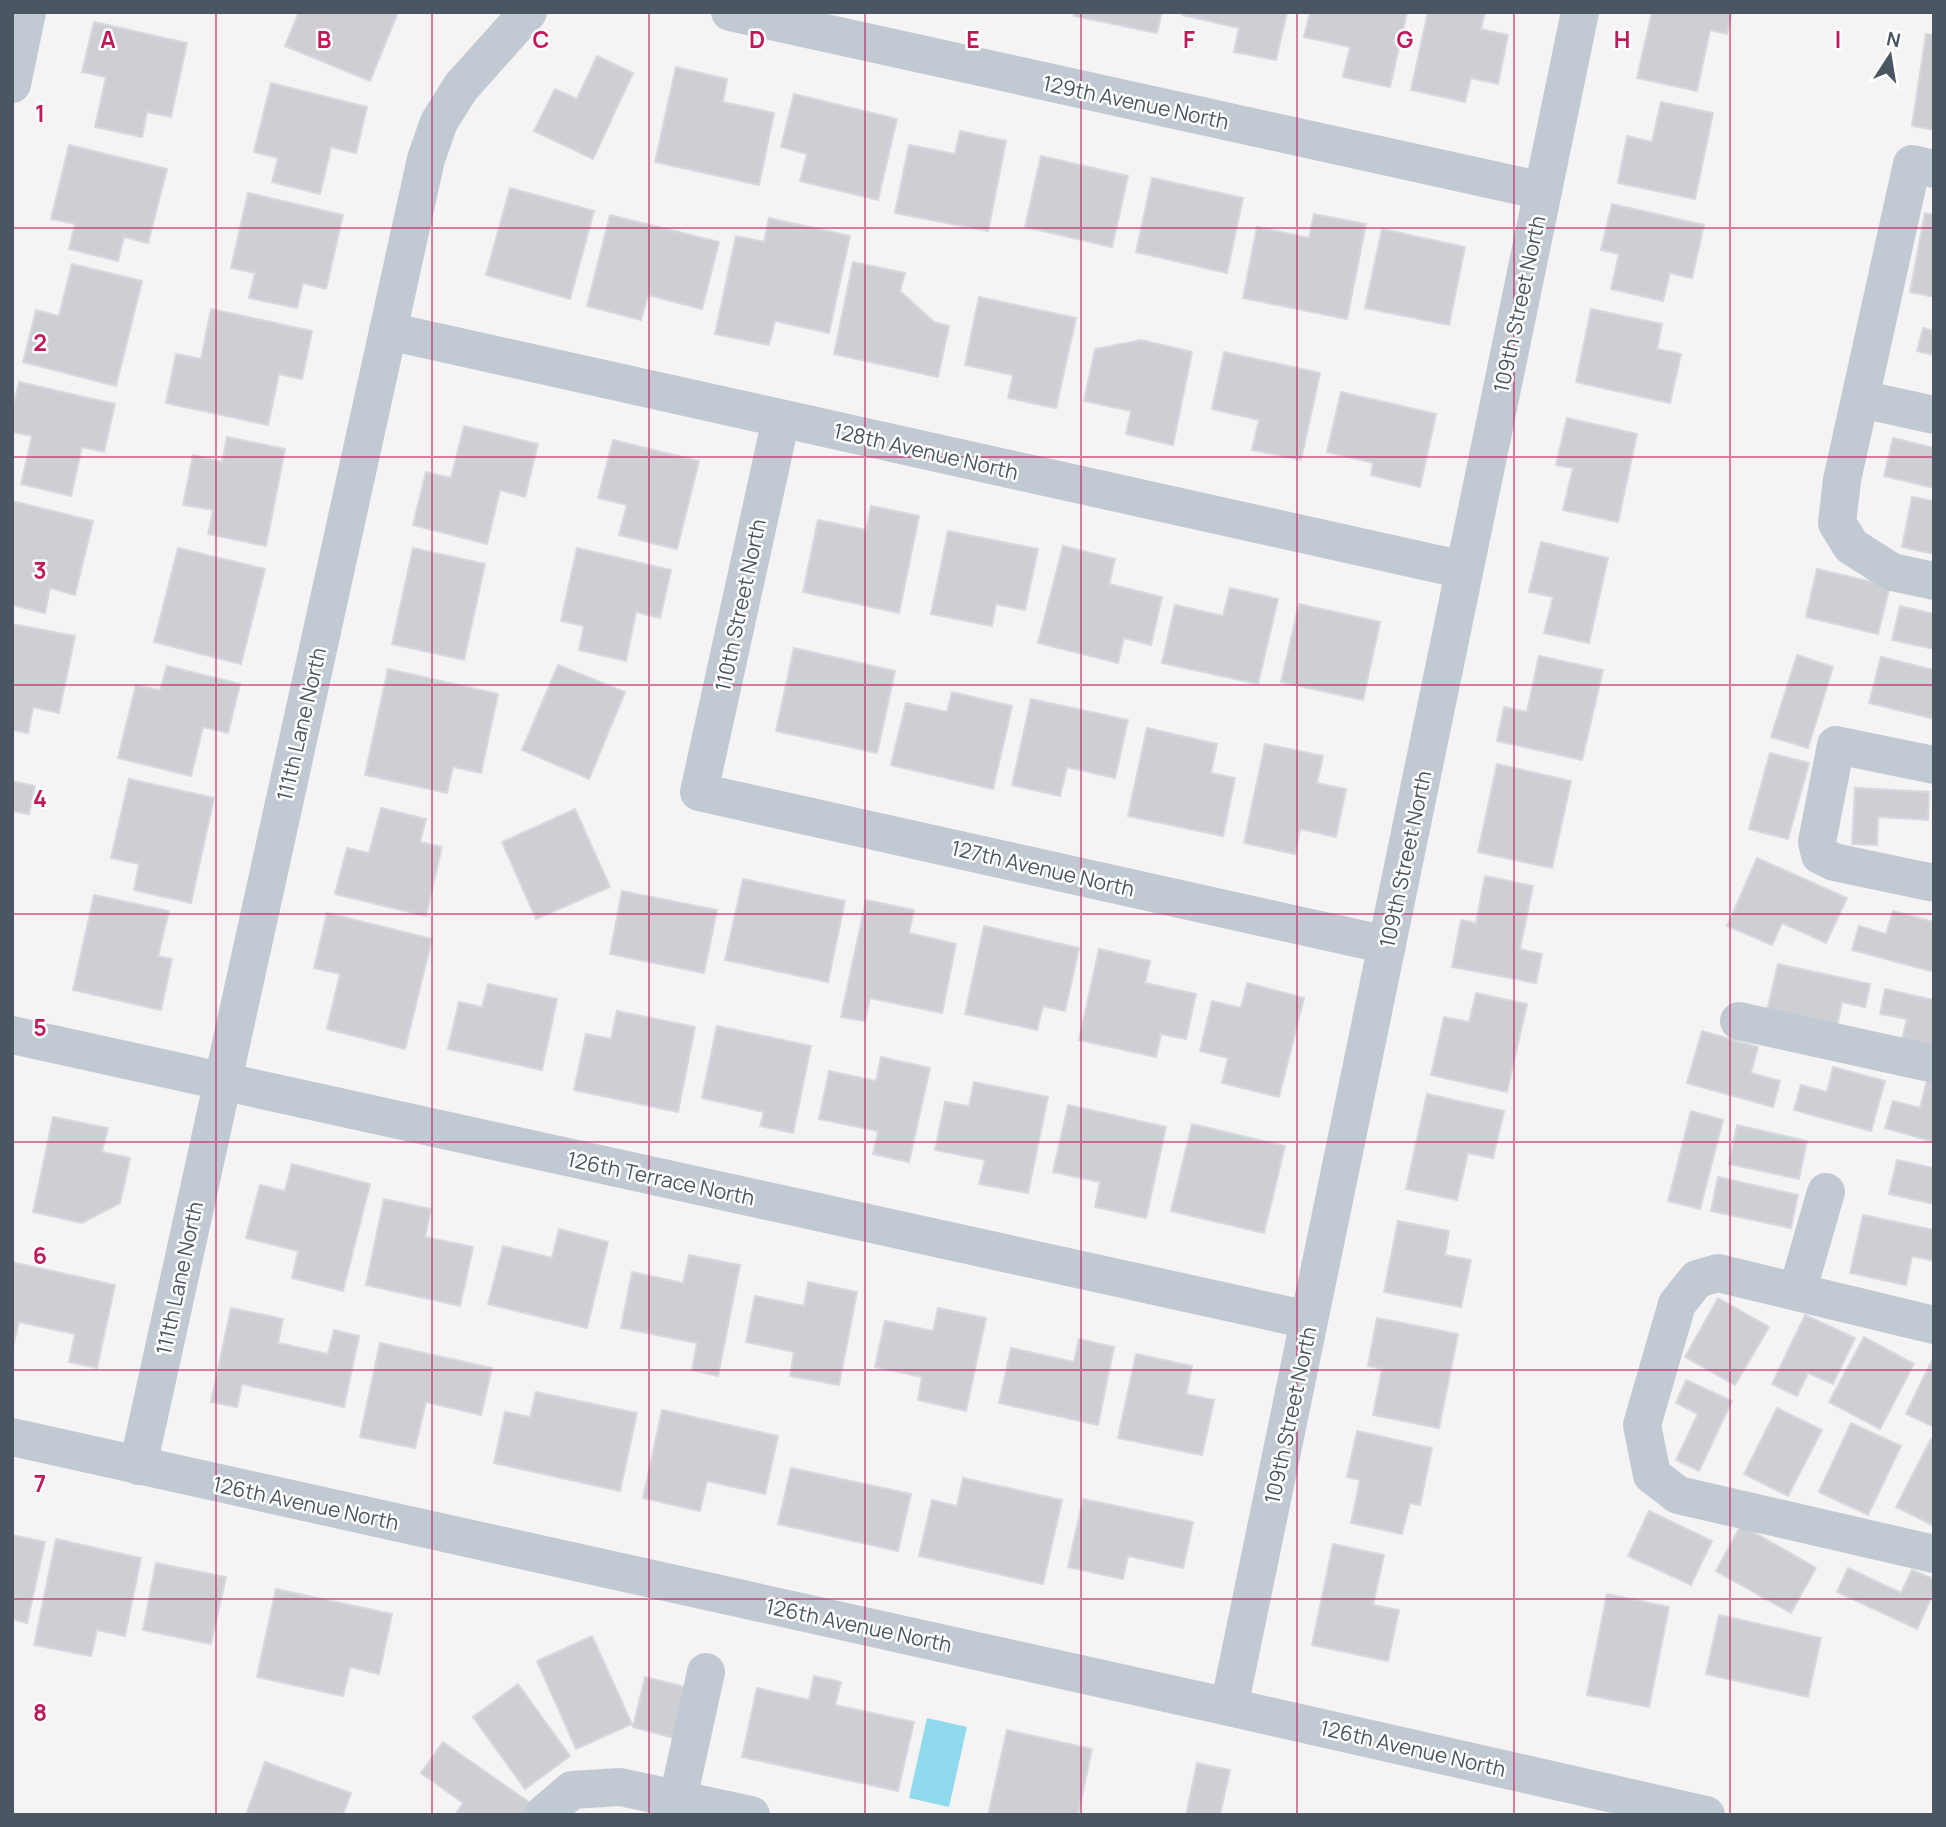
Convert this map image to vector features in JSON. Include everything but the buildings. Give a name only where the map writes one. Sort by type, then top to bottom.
[{"type":"street","points":[[12,84],[27,12]]},
{"type":"street","name":"111th Lane North","points":[[138,1466],[426,159],[439,122],[461,87],[528,12]]},
{"type":"street","name":"129th Avenue North","points":[[730,12],[1543,191]]},
{"type":"street","name":"109th Street North","points":[[1229,1707],[1580,12]]},
{"type":"street","points":[[1934,169],[1912,164],[1842,480],[1837,523],[1851,547],[1892,572],[1934,581]]},
{"type":"street","name":"128th Avenue North","points":[[388,331],[1464,570]]},
{"type":"street","points":[[1861,399],[1934,415]]},
{"type":"street","name":"110th Street North","points":[[699,792],[781,419]]},
{"type":"street","points":[[1934,765],[1836,745],[1817,842],[1820,855],[1834,862],[1934,883]]},
{"type":"street","name":"127th Avenue North","points":[[699,792],[1387,944]]},
{"type":"street","points":[[1740,1021],[1934,1065]]},
{"type":"street","name":"126th Terrace North","points":[[12,1035],[1309,1320]]},
{"type":"street","points":[[1797,1292],[1826,1192]]},
{"type":"street","points":[[1934,1325],[1718,1273],[1697,1279],[1677,1304],[1642,1424],[1652,1475],[1678,1495],[1934,1554]]},
{"type":"street","name":"126th Avenue North","points":[[12,1437],[1229,1707],[1633,1807],[1706,1815]]},
{"type":"street","points":[[678,1799],[706,1672]]},
{"type":"street","points":[[543,1815],[572,1790],[620,1787],[751,1815]]},
{"type":"water","points":[[927,1718],[967,1727],[949,1807],[909,1798]]}]
